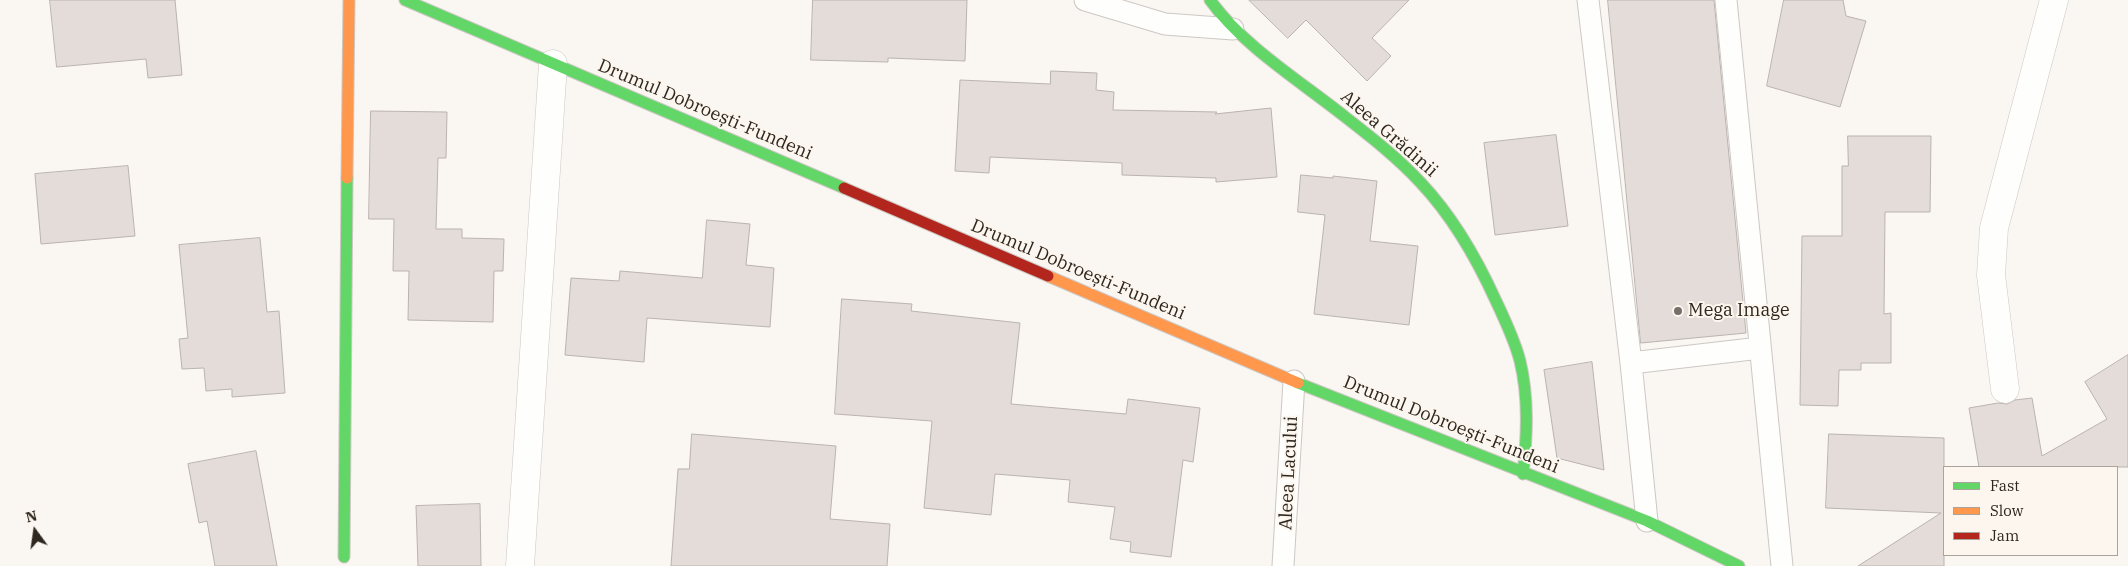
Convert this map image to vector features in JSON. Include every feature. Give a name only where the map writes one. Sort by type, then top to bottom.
[{"type":"street","points":[[344,558],[349,0]]},
{"type":"street","name":"Drumul Dobroești-Fundeni","points":[[405,0],[1294,381],[1523,474],[1647,521],[1739,566]]},
{"type":"street","name":"Aleea Grădinii","points":[[1210,0],[1233,29],[1278,62],[1406,167],[1433,197],[1471,252],[1499,306],[1520,360],[1526,409],[1527,442],[1523,474]]},
{"type":"street","points":[[2004,389],[1991,275],[1994,228],[2054,0]]},
{"type":"street","points":[[520,566],[553,64]]},
{"type":"lane","points":[[1085,0],[1165,24],[1233,29]]},
{"type":"lane","points":[[1588,0],[1632,363],[1647,521]]},
{"type":"lane","points":[[1726,0],[1782,566]]},
{"type":"lane","points":[[1632,363],[1760,348]]},
{"type":"lane","name":"Aleea Lacului","points":[[1283,566],[1294,381]]},
{"type":"building","points":[[50,0],[175,0],[182,75],[148,78],[146,59],[57,67]]},
{"type":"building","points":[[813,0],[967,0],[965,61],[888,58],[888,62],[811,60]]},
{"type":"building","points":[[1249,0],[1409,0],[1372,38],[1391,56],[1367,81],[1306,20],[1288,38]]},
{"type":"building","points":[[1608,0],[1714,0],[1746,333],[1641,343]]},
{"type":"building","points":[[1784,0],[1843,0],[1846,16],[1866,21],[1840,107],[1767,86]]},
{"type":"building","points":[[1051,71],[1097,73],[1096,90],[1114,92],[1113,110],[1217,112],[1215,114],[1271,108],[1277,177],[1216,182],[1216,178],[1122,175],[1122,163],[990,157],[989,173],[955,171],[960,80],[1050,84]]},
{"type":"building","points":[[371,111],[447,112],[446,158],[438,158],[436,229],[462,229],[462,238],[504,239],[503,271],[494,271],[493,322],[408,320],[409,271],[393,271],[394,219],[369,219]]},
{"type":"building","points":[[1556,135],[1568,226],[1495,235],[1484,143]]},
{"type":"building","points":[[1848,136],[1931,136],[1930,212],[1885,212],[1884,314],[1891,313],[1891,363],[1861,363],[1861,370],[1839,370],[1838,406],[1800,405],[1802,236],[1842,236],[1842,166],[1848,166]]},
{"type":"building","points":[[128,166],[135,236],[41,244],[35,174]]},
{"type":"building","points":[[1301,175],[1333,178],[1333,176],[1377,181],[1370,241],[1418,246],[1409,325],[1314,314],[1325,215],[1298,212]]},
{"type":"building","points":[[707,220],[750,224],[746,265],[774,268],[770,327],[647,318],[644,362],[565,355],[571,278],[619,281],[620,271],[702,278]]},
{"type":"building","points":[[260,238],[267,312],[279,311],[285,393],[232,397],[232,389],[206,391],[204,368],[182,369],[179,339],[188,338],[179,245]]},
{"type":"building","points":[[842,299],[912,304],[911,311],[1020,323],[1011,404],[1126,414],[1128,399],[1200,408],[1193,462],[1183,460],[1171,557],[1130,552],[1131,542],[1110,539],[1115,507],[1068,502],[1070,480],[995,474],[991,515],[924,508],[932,421],[835,414]]},
{"type":"building","points":[[2128,355],[2128,467],[1979,466],[1969,408],[1998,403],[2007,404],[2015,400],[2032,398],[2042,456],[2107,419],[2085,382]]},
{"type":"building","points":[[1592,362],[1604,470],[1557,458],[1544,370]]},
{"type":"building","points":[[692,434],[836,446],[830,519],[890,524],[887,566],[671,566],[678,469],[689,469]]},
{"type":"building","points":[[1829,434],[1944,438],[1944,566],[1858,566],[1941,513],[1826,508]]},
{"type":"building","points":[[256,451],[277,566],[215,566],[207,521],[199,523],[188,464]]},
{"type":"building","points":[[480,504],[481,566],[418,566],[416,506]]},
{"type":"traffic: fast","points":[[405,0],[844,188]]},
{"type":"traffic: fast","points":[[1210,0],[1223,17],[1255,48],[1364,132],[1403,165],[1433,196],[1454,224],[1489,285],[1510,331],[1520,361],[1525,389],[1526,418],[1523,474]]},
{"type":"traffic: fast","points":[[344,557],[347,178]]},
{"type":"traffic: fast","points":[[1298,383],[1647,521],[1739,566]]},
{"type":"traffic: slow","points":[[347,178],[349,0]]},
{"type":"traffic: slow","points":[[1048,276],[1298,383]]},
{"type":"traffic: jam","points":[[844,188],[1048,276]]},
{"type":"place","name":"Mega Image","points":[[1678,311]]}]
